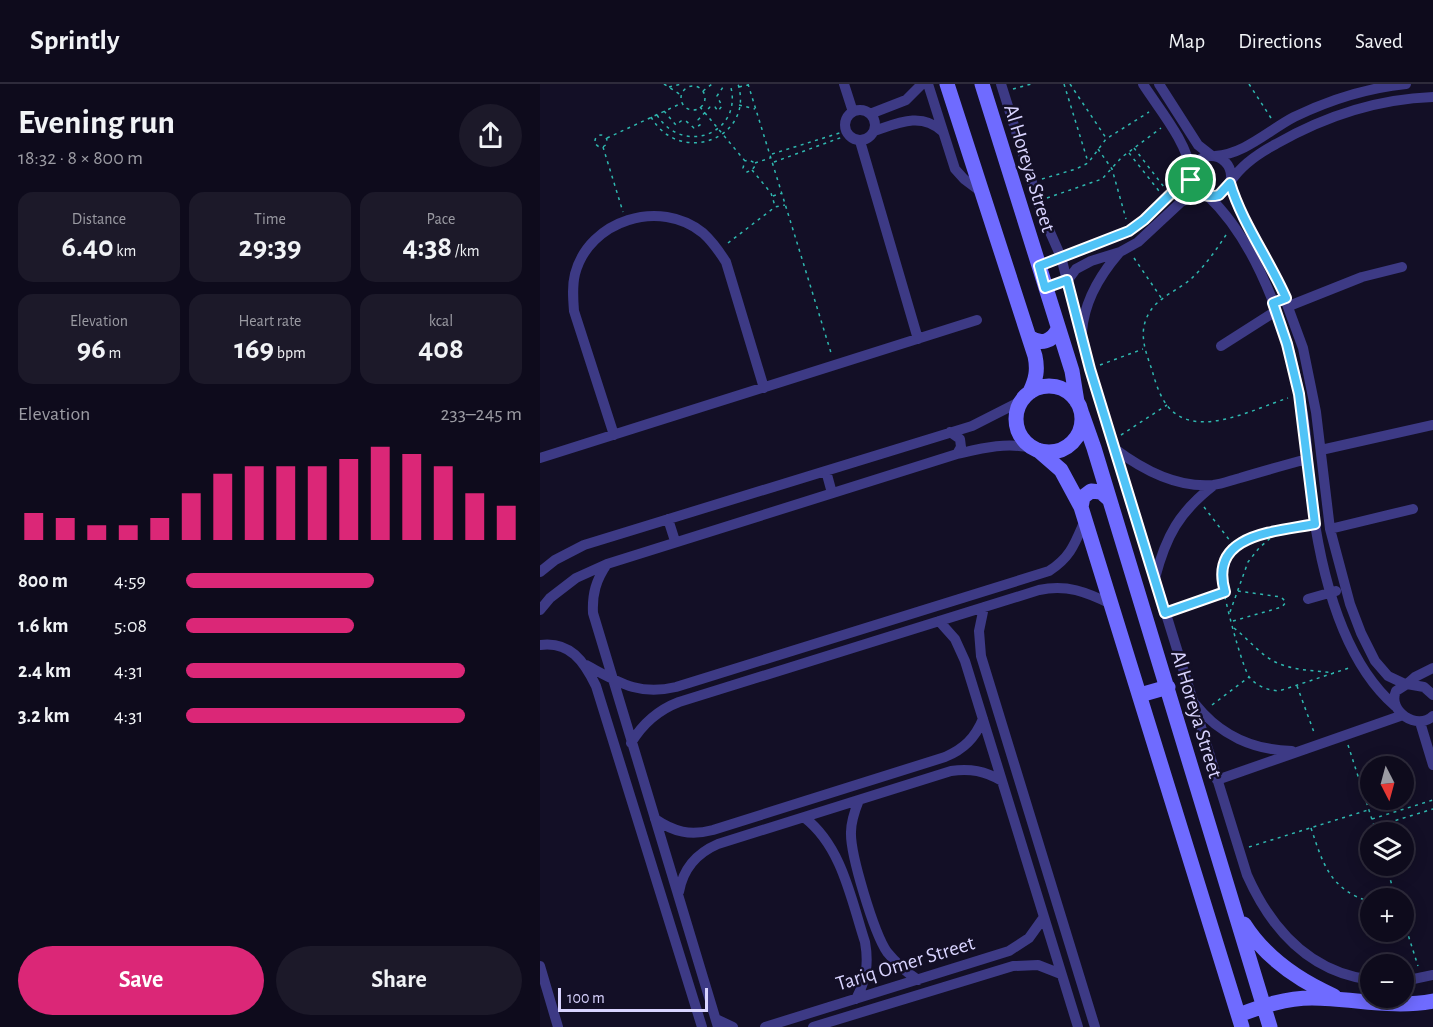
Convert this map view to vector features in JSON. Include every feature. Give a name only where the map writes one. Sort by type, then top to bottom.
[{"type":"street","points":[[844,84],[853,112]]},
{"type":"street","points":[[870,114],[906,100],[922,84]]},
{"type":"street","points":[[928,84],[955,169],[980,191]]},
{"type":"street","points":[[947,84],[1037,368],[1036,380],[1016,414],[1017,427],[1022,439],[1061,470],[1083,513],[1241,1021],[1264,1006],[1298,999],[1342,999],[1395,1005],[1433,1002]]},
{"type":"street","name":"Al Horeya Street","points":[[982,84],[1072,371],[1079,408],[1168,687],[1270,1027]]},
{"type":"street","points":[[1143,84],[1186,152],[1196,190],[1207,196],[1233,224],[1256,266],[1274,307],[1292,360],[1299,394],[1315,524],[1332,593],[1344,629],[1372,683],[1399,711],[1427,720],[1433,765]]},
{"type":"street","points":[[1159,84],[1198,145],[1221,158],[1228,165],[1236,202],[1270,263],[1287,302],[1308,370],[1321,450],[1330,529],[1345,589],[1358,626],[1375,661],[1388,676],[1406,684],[1425,687],[1433,695]]},
{"type":"street","points":[[1039,266],[1129,231],[1168,197],[1190,174],[1196,162],[1206,156],[1238,151],[1314,108],[1353,94],[1406,84]]},
{"type":"street","points":[[1003,88],[1038,201],[1061,257],[1090,369],[1247,875],[1264,910],[1287,938],[1332,969],[1360,978]]},
{"type":"street","points":[[1353,94],[1356,109]]},
{"type":"street","points":[[1045,288],[1067,280],[1076,269],[1091,261],[1124,250],[1146,236],[1181,202],[1189,198],[1219,195],[1245,164],[1270,147],[1312,125],[1356,109],[1396,100],[1433,97]]},
{"type":"street","points":[[906,100],[912,120]]},
{"type":"street","points":[[874,131],[875,122],[870,114],[862,110],[853,112],[845,122],[847,133],[860,141],[918,339]]},
{"type":"street","points":[[860,141],[868,138],[874,131],[912,120],[926,121],[942,131]]},
{"type":"street","points":[[614,435],[574,311],[572,292],[576,272],[584,255],[603,234],[626,220],[647,216],[666,217],[685,222],[702,232],[718,250],[726,262],[764,388]]},
{"type":"street","points":[[1082,338],[1082,322],[1093,292],[1105,271],[1124,250]]},
{"type":"street","points":[[1221,346],[1274,307],[1362,277],[1402,267]]},
{"type":"street","points":[[540,458],[977,320]]},
{"type":"street","points":[[1029,337],[1040,342],[1046,341],[1051,339],[1058,329]]},
{"type":"street","points":[[540,572],[562,556],[584,545],[972,426],[1043,386],[1056,387],[1068,392],[1079,408],[1078,434],[1070,444],[1058,451],[1035,449],[1017,444],[997,445],[957,454],[607,564],[576,578],[556,593],[540,610]]},
{"type":"street","points":[[1321,450],[1433,424]]},
{"type":"street","points":[[950,432],[960,439],[961,447],[957,454]]},
{"type":"street","points":[[1114,445],[1132,462],[1151,472],[1192,484],[1214,485],[1307,459]]},
{"type":"street","points":[[826,471],[832,493]]},
{"type":"street","points":[[1155,581],[1165,544],[1173,527],[1184,511],[1214,485]]},
{"type":"street","points":[[586,665],[612,679],[638,689],[665,689],[1049,571],[1061,563],[1071,551],[1083,513],[1083,497],[1091,491],[1101,492],[1109,499]]},
{"type":"street","points":[[1330,529],[1413,509]]},
{"type":"street","points":[[668,519],[675,542]]},
{"type":"street","points":[[607,564],[594,588],[592,607],[596,625],[717,1023],[733,1027]]},
{"type":"street","points":[[1035,575],[1041,580],[1042,586],[1039,590]]},
{"type":"street","points":[[632,742],[647,721],[670,705],[1039,590],[1074,588],[1111,604]]},
{"type":"street","points":[[1308,599],[1345,589]]},
{"type":"street","points":[[984,607],[979,632],[981,656],[1095,1027]]},
{"type":"street","points":[[939,621],[955,639],[965,661],[1078,1027]]},
{"type":"street","points":[[878,624],[883,639]]},
{"type":"street","points":[[540,645],[561,646],[578,656],[586,665],[600,697],[702,1027]]},
{"type":"street","points":[[965,661],[973,653],[981,656]]},
{"type":"street","points":[[1399,711],[1394,696],[1400,687],[1433,668]]},
{"type":"street","points":[[1140,695],[1168,687]]},
{"type":"street","points":[[665,689],[663,699],[670,705]]},
{"type":"street","points":[[1192,700],[1218,727],[1236,738],[1277,751],[1298,751]]},
{"type":"street","points":[[1217,780],[1345,735],[1399,711]]},
{"type":"street","points":[[655,819],[678,832],[691,834],[713,830],[956,753],[965,747],[983,719]]},
{"type":"street","points":[[936,761],[941,762],[944,766],[942,774]]},
{"type":"street","points":[[679,896],[681,884],[690,864],[707,849],[718,844],[942,774],[972,770],[1002,781]]},
{"type":"street","points":[[859,800],[853,816],[851,832],[855,864],[879,938],[895,962],[918,980]]},
{"type":"street","points":[[805,818],[824,835],[831,846],[865,942],[868,957],[867,972],[856,999]]},
{"type":"street","points":[[713,830],[709,840],[711,843],[718,844]]},
{"type":"street","points":[[1025,856],[1041,851]]},
{"type":"street","points":[[841,869],[844,861],[851,860],[855,864]]},
{"type":"street","points":[[1233,905],[1254,940],[1269,955],[1304,981],[1342,999]]},
{"type":"street","name":"Tariq Omer Street","points":[[767,1027],[1002,954],[1029,938],[1044,917]]},
{"type":"street","points":[[675,941],[691,936]]},
{"type":"street","points":[[865,942],[874,945],[879,938]]},
{"type":"street","points":[[1002,954],[1007,955],[1009,959],[1006,967]]},
{"type":"street","name":"Tariq Omer Street","points":[[813,1027],[1006,967],[1025,964],[1038,965],[1061,974]]},
{"type":"street","points":[[540,966],[558,1027]]},
{"type":"street","points":[[1414,979],[1433,975]]},
{"type":"path","points":[[664,84],[682,95]]},
{"type":"path","points":[[669,87],[682,84]]},
{"type":"path","points":[[703,92],[712,84]]},
{"type":"path","points":[[664,111],[676,125],[686,121],[694,128],[700,125],[698,120],[704,112],[713,107],[718,111],[722,106],[717,96],[723,87],[722,84]]},
{"type":"path","points":[[657,115],[668,128],[684,135],[702,136],[718,129],[726,120],[731,108],[730,84]]},
{"type":"path","points":[[1003,88],[1031,84]]},
{"type":"path","points":[[1064,84],[1089,163]]},
{"type":"path","points":[[1070,84],[1106,139]]},
{"type":"path","points":[[1249,84],[1277,127]]},
{"type":"path","points":[[651,117],[667,136],[690,144],[707,142],[722,134],[735,119],[739,105],[738,86],[748,85],[835,365]]},
{"type":"path","points":[[691,86],[698,87],[703,92],[704,101],[700,107],[690,109],[682,103],[685,89],[691,86]]},
{"type":"path","points":[[607,138],[682,103]]},
{"type":"path","points":[[739,105],[756,109]]},
{"type":"path","points":[[1032,182],[1089,163],[1106,139],[1157,106]]},
{"type":"path","points":[[700,107],[745,161],[749,160],[754,164]]},
{"type":"path","points":[[1038,201],[1096,183],[1128,152],[1168,123]]},
{"type":"path","points":[[752,170],[754,164],[771,156],[847,133]]},
{"type":"path","points":[[773,162],[847,133]]},
{"type":"path","points":[[603,147],[598,146],[595,139],[600,134],[607,138]]},
{"type":"path","points":[[682,142],[684,135]]},
{"type":"path","points":[[603,147],[607,143],[607,138]]},
{"type":"path","points":[[603,147],[626,220]]},
{"type":"path","points":[[1134,148],[1168,197]]},
{"type":"path","points":[[1098,149],[1112,169],[1129,231]]},
{"type":"path","points":[[1128,152],[1168,197]]},
{"type":"path","points":[[745,161],[743,168],[747,172],[752,170]]},
{"type":"path","points":[[752,170],[772,196],[775,207]]},
{"type":"path","points":[[772,196],[782,193]]},
{"type":"path","points":[[718,250],[775,207],[786,206]]},
{"type":"path","points":[[1233,224],[1202,267],[1162,299],[1151,310],[1144,322],[1142,336],[1161,396],[1176,415],[1185,420],[1200,423],[1220,420],[1299,394]]},
{"type":"path","points":[[1124,250],[1162,299]]},
{"type":"path","points":[[1090,369],[1145,349]]},
{"type":"path","points":[[1114,445],[1167,405]]},
{"type":"path","points":[[1197,498],[1235,547]]},
{"type":"path","points":[[1315,524],[1252,538],[1235,547],[1227,555],[1221,572],[1245,670],[1256,684],[1279,691],[1361,664]]},
{"type":"path","points":[[1230,613],[1248,562],[1259,548],[1278,532]]},
{"type":"path","points":[[1232,621],[1282,607],[1286,602],[1281,597],[1238,591]]},
{"type":"path","points":[[1165,613],[1225,592]]},
{"type":"path","points":[[1234,628],[1268,658],[1282,665],[1335,673]]},
{"type":"path","points":[[1202,712],[1249,677]]},
{"type":"path","points":[[1297,686],[1319,744]]},
{"type":"path","points":[[1345,735],[1360,784]]},
{"type":"path","points":[[1371,819],[1433,800]]},
{"type":"path","points":[[1390,822],[1433,809]]},
{"type":"path","points":[[1239,850],[1368,810],[1372,822]]},
{"type":"path","points":[[1311,827],[1325,867],[1333,880],[1344,890],[1360,899]]},
{"type":"path","points":[[1410,942],[1422,978]]},
{"type":"route","points":[[1190,175],[1191,180],[1200,194],[1208,196],[1219,195],[1230,183],[1236,202],[1270,263],[1286,298],[1273,303],[1296,377],[1306,437],[1315,524],[1262,535],[1242,542],[1227,555],[1223,563],[1221,581],[1225,592],[1165,613],[1090,369],[1067,280],[1045,288],[1039,266],[1111,240],[1129,231],[1144,220],[1190,175]]}]
